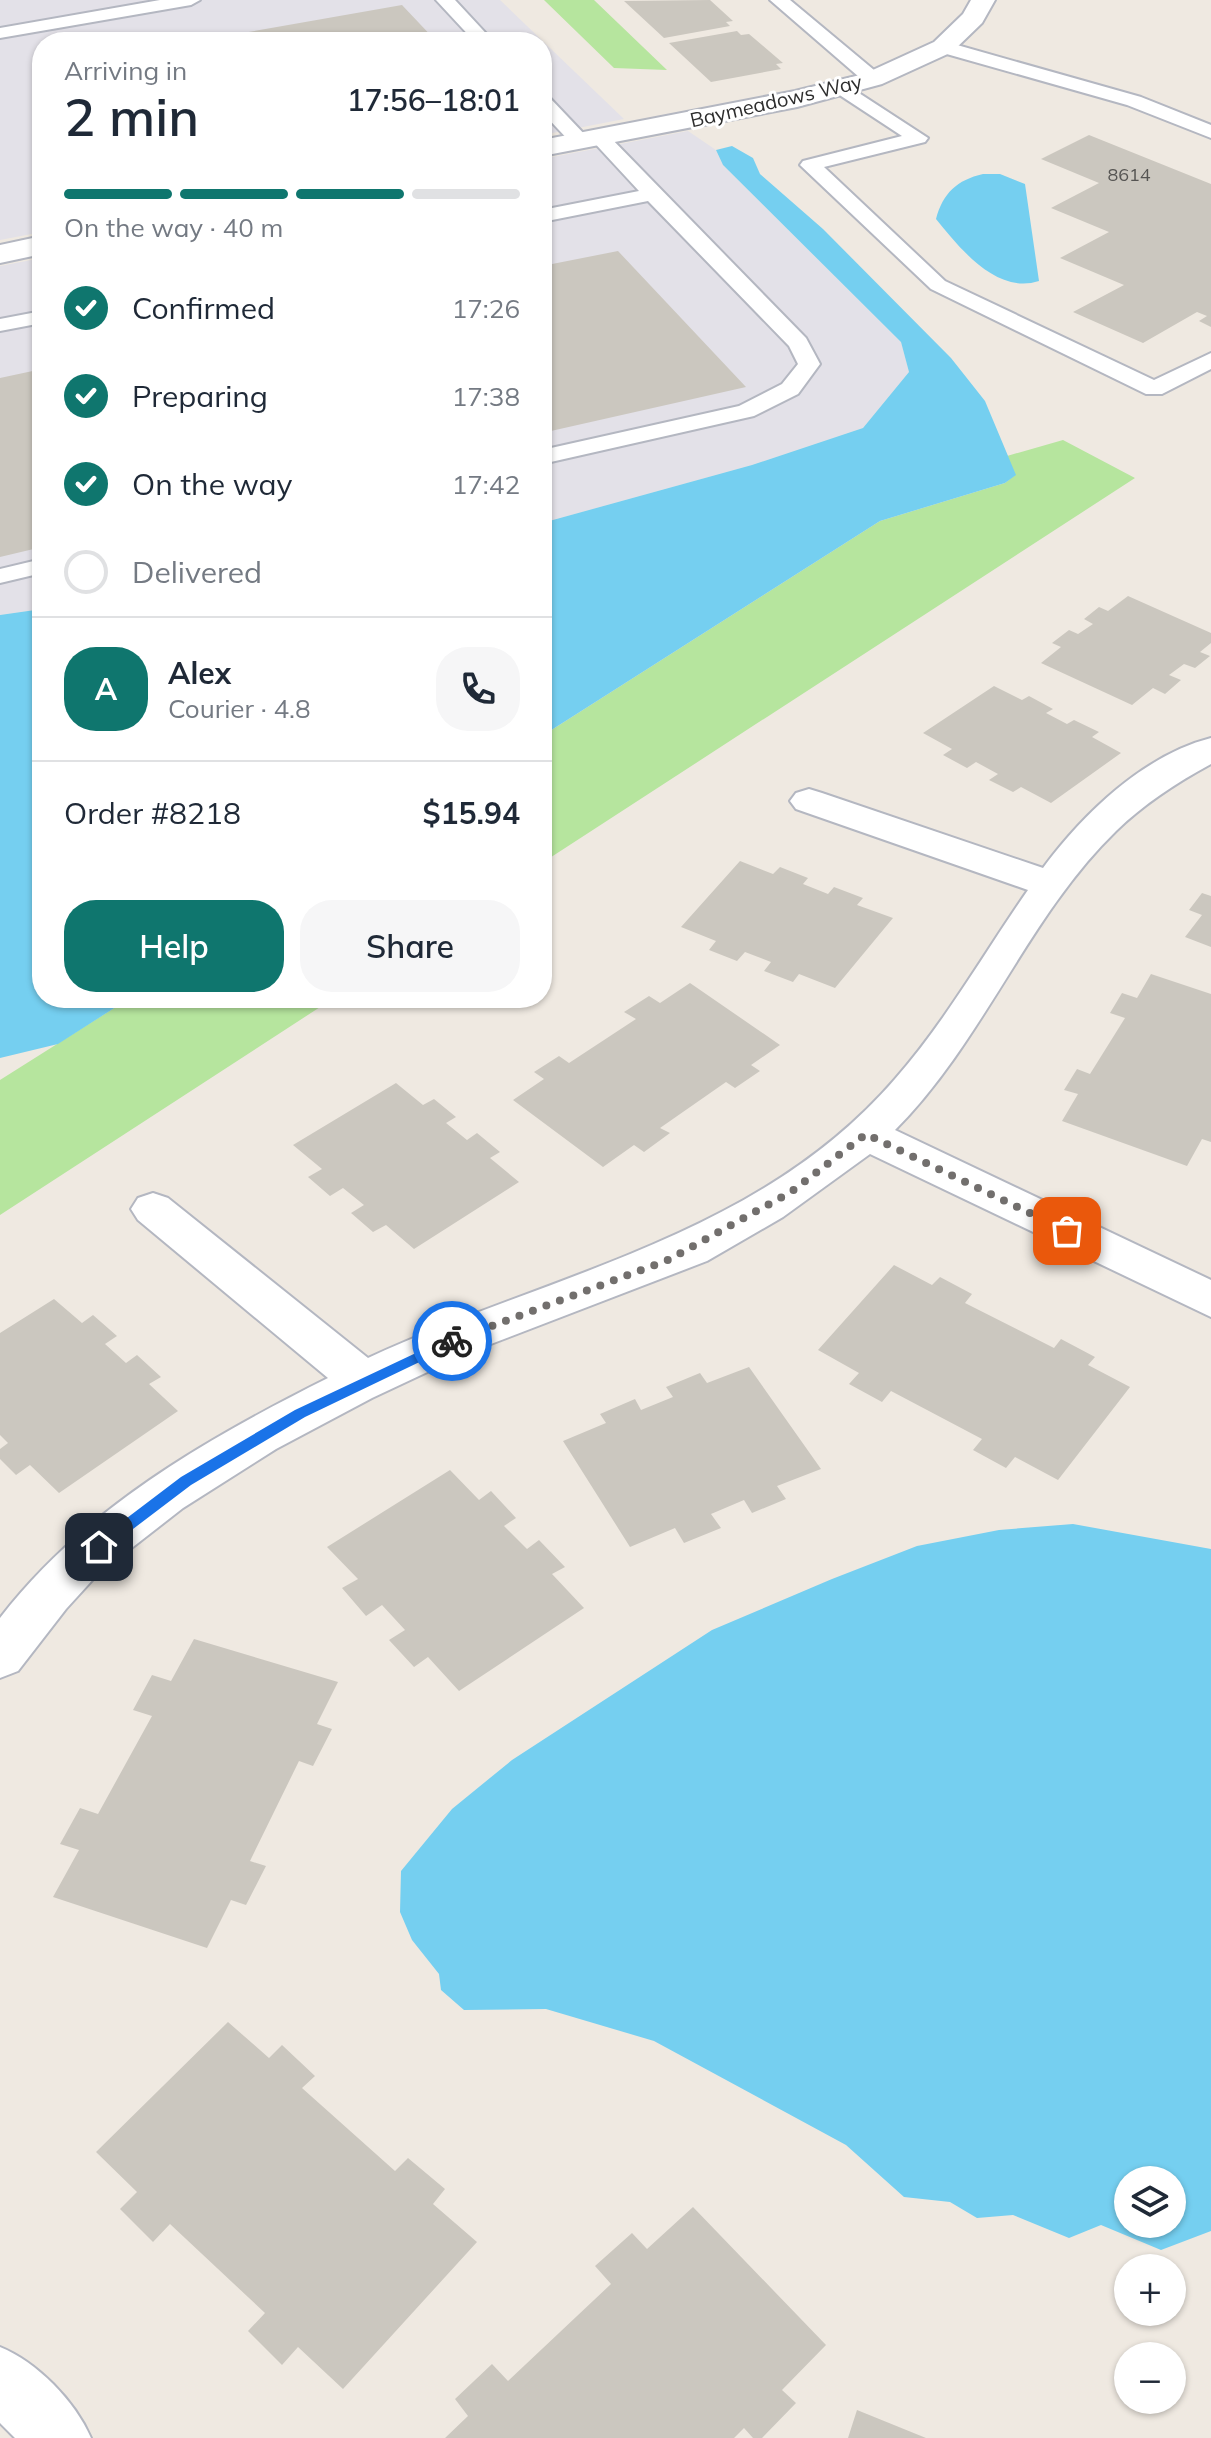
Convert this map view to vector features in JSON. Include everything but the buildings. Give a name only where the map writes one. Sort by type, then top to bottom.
[{"type":"street","name":"Baymeadows Way","points":[[552,146],[842,88],[873,79],[943,47],[973,18],[983,0]]},
{"type":"street","points":[[0,254],[32,247]]},
{"type":"street","points":[[0,1656],[78,1563],[174,1490],[300,1413],[455,1339],[668,1260],[791,1192],[866,1134],[932,1064],[1019,926],[1094,830],[1148,783],[1211,749]]},
{"type":"street","points":[[809,801],[1050,884]]},
{"type":"street","points":[[866,1134],[1211,1300]]},
{"type":"street","points":[[153,1209],[364,1381]]},
{"type":"street","points":[[0,2378],[59,2438]]},
{"type":"lane","points":[[0,33],[191,0]]},
{"type":"lane","points":[[445,0],[475,32]]},
{"type":"lane","points":[[779,0],[873,79]]},
{"type":"lane","points":[[943,47],[1134,101],[1211,132]]},
{"type":"lane","points":[[842,88],[918,138],[810,165],[938,285],[1154,389],[1211,360]]},
{"type":"lane","points":[[552,109],[653,194],[798,343],[809,364],[790,389],[746,411],[552,455]]},
{"type":"lane","points":[[552,214],[653,194]]},
{"type":"lane","points":[[0,325],[32,319]]},
{"type":"lane","points":[[0,576],[32,568]]},
{"type":"shaded area","points":[[0,0],[500,0],[533,32],[32,32],[32,234],[0,240]]},
{"type":"shaded area","points":[[552,50],[624,119],[552,133]]},
{"type":"shaded area","points":[[688,131],[716,150],[723,165],[901,342],[909,372],[863,428],[752,465],[552,520],[552,157]]},
{"type":"shaded area","points":[[32,260],[32,610],[0,615],[0,266]]},
{"type":"green space","points":[[544,0],[594,0],[667,70],[614,68]]},
{"type":"green space","points":[[1063,440],[1135,478],[552,857],[552,730],[880,521],[1005,483],[1015,475],[1007,456]]},
{"type":"green space","points":[[114,1008],[319,1008],[0,1215],[0,1080]]},
{"type":"water","points":[[732,146],[753,158],[760,174],[823,229],[951,358],[985,401],[1016,475],[1005,483],[880,521],[552,730],[552,520],[752,465],[863,428],[909,372],[901,342],[723,165],[716,150]]},
{"type":"water","points":[[983,174],[1000,174],[1025,184],[1039,281],[1023,284],[994,275],[967,255],[936,219],[952,189]]},
{"type":"water","points":[[32,610],[32,1008],[114,1008],[58,1044],[0,1058],[0,615]]},
{"type":"water","points":[[1073,1524],[1211,1549],[1211,2231],[1161,2250],[1132,2238],[1186,2238],[1186,2166],[1114,2166],[1114,2230],[1101,2225],[1069,2238],[1013,2215],[977,2218],[950,2202],[904,2197],[846,2145],[654,2041],[546,2009],[464,2010],[441,1990],[439,1974],[412,1940],[400,1912],[401,1871],[452,1809],[512,1760],[712,1630],[917,1546],[999,1530]]},
{"type":"way so far","points":[[452,1341],[668,1260],[791,1192],[866,1134],[1067,1231]]},
{"type":"route","points":[[99,1547],[186,1481],[300,1413],[452,1341]]}]
